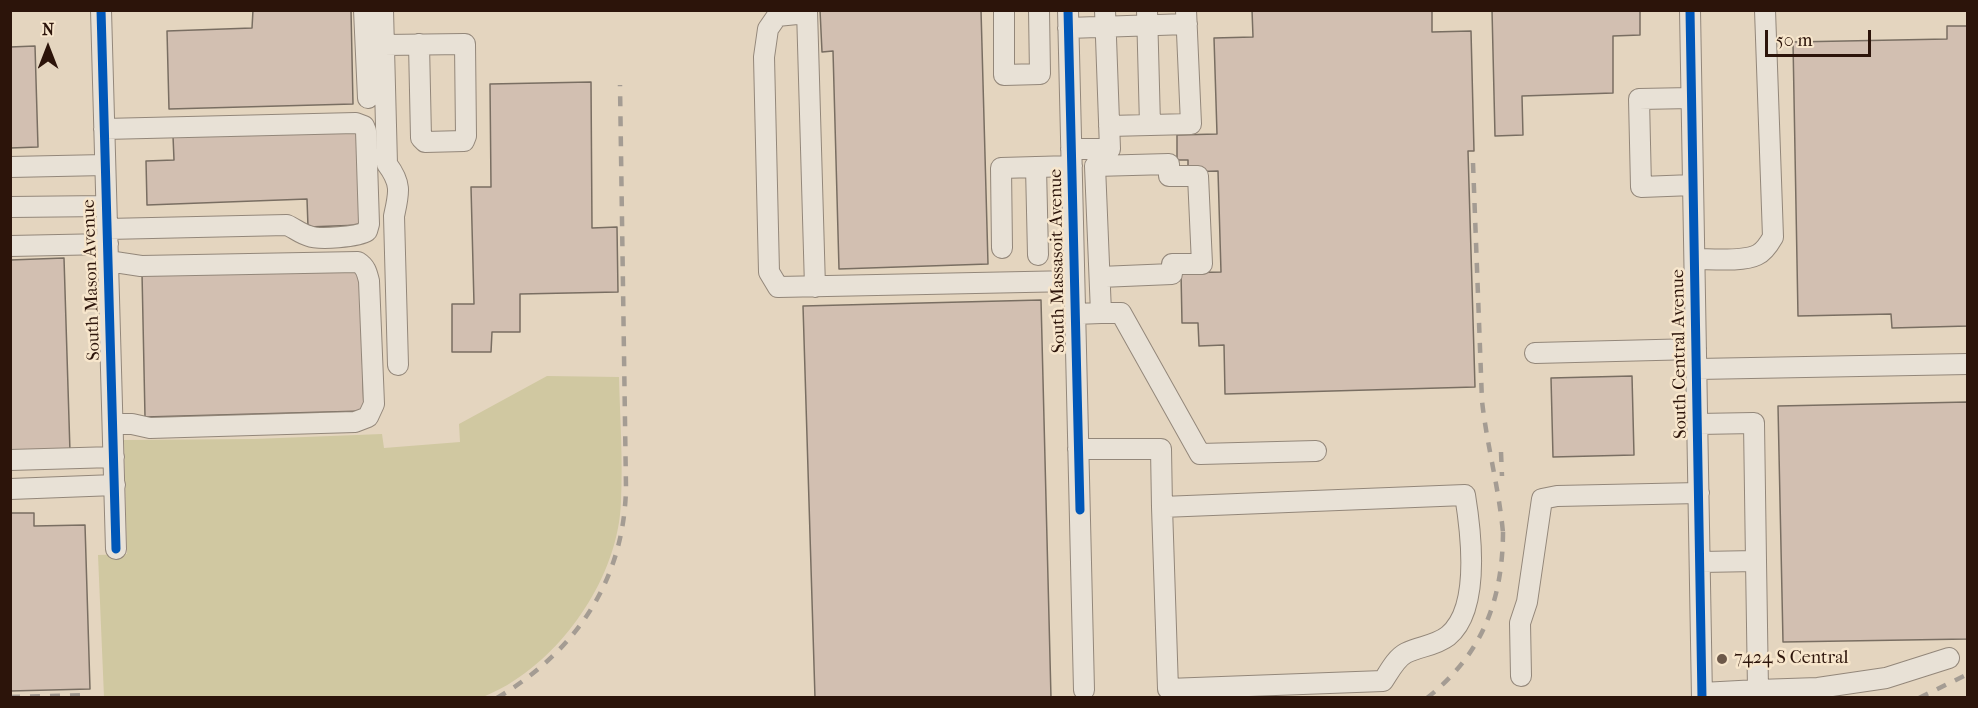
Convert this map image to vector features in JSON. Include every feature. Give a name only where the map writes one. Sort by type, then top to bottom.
[{"type":"street","name":"South Mason Avenue","points":[[101,10],[116,549]]},
{"type":"street","points":[[364,10],[368,98]]},
{"type":"street","points":[[383,10],[387,164],[396,177],[399,193],[393,216],[399,365]]},
{"type":"street","points":[[1004,10],[1004,75],[1069,73]]},
{"type":"street","points":[[1039,10],[1040,74]]},
{"type":"street","name":"South Central Avenue","points":[[1690,10],[1702,695]]},
{"type":"street","points":[[1695,259],[1749,258],[1758,255],[1773,237],[1765,10]]},
{"type":"street","points":[[815,287],[807,12],[777,16],[768,28],[764,57],[769,272],[778,287],[815,287],[1074,281]]},
{"type":"street","points":[[1068,19],[1186,17],[1191,123],[1109,126]]},
{"type":"street","points":[[1147,18],[1150,125]]},
{"type":"street","name":"South Massasoit Avenue","points":[[1068,19],[1084,690]]},
{"type":"street","points":[[1101,313],[1095,166],[1110,148],[1106,19]]},
{"type":"street","points":[[384,45],[419,44],[465,44],[466,136],[464,141],[424,142],[421,138],[419,44]]},
{"type":"street","points":[[1691,98],[1639,99],[1641,187],[1693,185]]},
{"type":"street","points":[[10,246],[108,245],[287,225],[310,237],[323,238],[361,235],[367,231],[369,224],[364,126],[356,123],[104,129]]},
{"type":"street","points":[[1002,248],[1001,168],[1036,167],[1110,148]]},
{"type":"street","points":[[1095,166],[1168,164],[1169,176],[1198,176],[1201,239],[1202,264],[1172,264],[1172,274],[1100,277]]},
{"type":"street","points":[[10,167],[105,165]]},
{"type":"street","points":[[1036,167],[1038,255]]},
{"type":"street","points":[[10,207],[106,206]]},
{"type":"street","points":[[108,245],[141,266],[315,262],[358,262],[362,264],[367,270],[369,281],[374,404],[368,417],[355,422],[150,428],[132,424],[113,424]]},
{"type":"street","points":[[1075,314],[1121,313],[1200,454],[1317,451]]},
{"type":"street","points":[[1535,353],[1696,349]]},
{"type":"street","points":[[1697,369],[1968,364]]},
{"type":"street","points":[[1698,423],[1754,423],[1758,690]]},
{"type":"street","points":[[1078,448],[1161,449],[1162,507],[1168,688],[1383,681],[1404,654],[1432,646],[1450,635],[1468,599],[1470,522],[1465,495],[1162,507]]},
{"type":"street","points":[[10,460],[114,457]]},
{"type":"street","points":[[10,489],[115,485]]},
{"type":"street","points":[[1521,676],[1520,623],[1527,602],[1542,499],[1557,496],[1699,493]]},
{"type":"street","points":[[1701,562],[1756,561]]},
{"type":"street","points":[[1702,695],[1818,688],[1886,678],[1949,658]]},
{"type":"shaded area","points":[[547,376],[619,377],[621,501],[612,553],[602,578],[573,625],[536,665],[515,680],[483,697],[104,697],[98,555],[127,554],[124,440],[254,439],[382,434],[384,448],[460,442],[459,424]]},
{"type":"building","points":[[253,10],[351,10],[353,104],[169,109],[167,31],[252,28]]},
{"type":"building","points":[[820,10],[981,10],[988,264],[839,269],[833,51],[822,52]]},
{"type":"building","points":[[1252,10],[1432,10],[1432,32],[1471,31],[1474,151],[1468,151],[1475,387],[1225,394],[1224,345],[1199,346],[1198,323],[1182,323],[1181,273],[1221,272],[1218,171],[1188,172],[1188,160],[1177,160],[1177,135],[1217,134],[1214,38],[1253,37]]},
{"type":"building","points":[[1492,10],[1640,10],[1640,35],[1613,36],[1613,93],[1522,96],[1523,135],[1495,136]]},
{"type":"building","points":[[1947,26],[1968,26],[1968,326],[1892,328],[1891,314],[1798,316],[1793,42],[1947,39]]},
{"type":"building","points":[[35,46],[38,147],[10,148],[10,47]]},
{"type":"building","points":[[591,82],[592,228],[617,227],[618,292],[520,294],[520,332],[492,332],[491,352],[452,352],[452,304],[474,304],[471,187],[491,187],[490,84]]},
{"type":"building","points":[[358,130],[361,225],[308,227],[307,199],[147,205],[146,161],[174,160],[173,136]]},
{"type":"building","points":[[64,258],[70,452],[10,453],[10,260]]},
{"type":"building","points":[[360,266],[364,411],[145,417],[142,273]]},
{"type":"building","points":[[1041,300],[1051,698],[815,698],[803,306]]},
{"type":"building","points":[[1632,376],[1634,455],[1553,457],[1551,378]]},
{"type":"building","points":[[1968,402],[1967,639],[1783,642],[1778,406]]},
{"type":"building","points":[[10,513],[34,513],[34,526],[85,525],[90,689],[10,691]]},
{"type":"railway","points":[[497,698],[550,658],[572,635],[590,610],[605,583],[616,553],[623,522],[626,488],[620,85]]},
{"type":"railway","points":[[1473,163],[1482,401],[1503,533]]},
{"type":"railway","points":[[1501,452],[1502,476]]},
{"type":"railway","points":[[1427,698],[1463,662],[1477,642],[1487,621],[1500,575],[1503,524]]},
{"type":"railway","points":[[1919,698],[1968,674]]},
{"type":"railway","points":[[10,697],[88,695]]},
{"type":"cycle path","points":[[101,10],[116,549]]},
{"type":"cycle path","points":[[1068,10],[1080,510]]},
{"type":"cycle path","points":[[1690,10],[1702,698]]},
{"type":"place","name":"7424 S Central","points":[[1722,659]]}]
